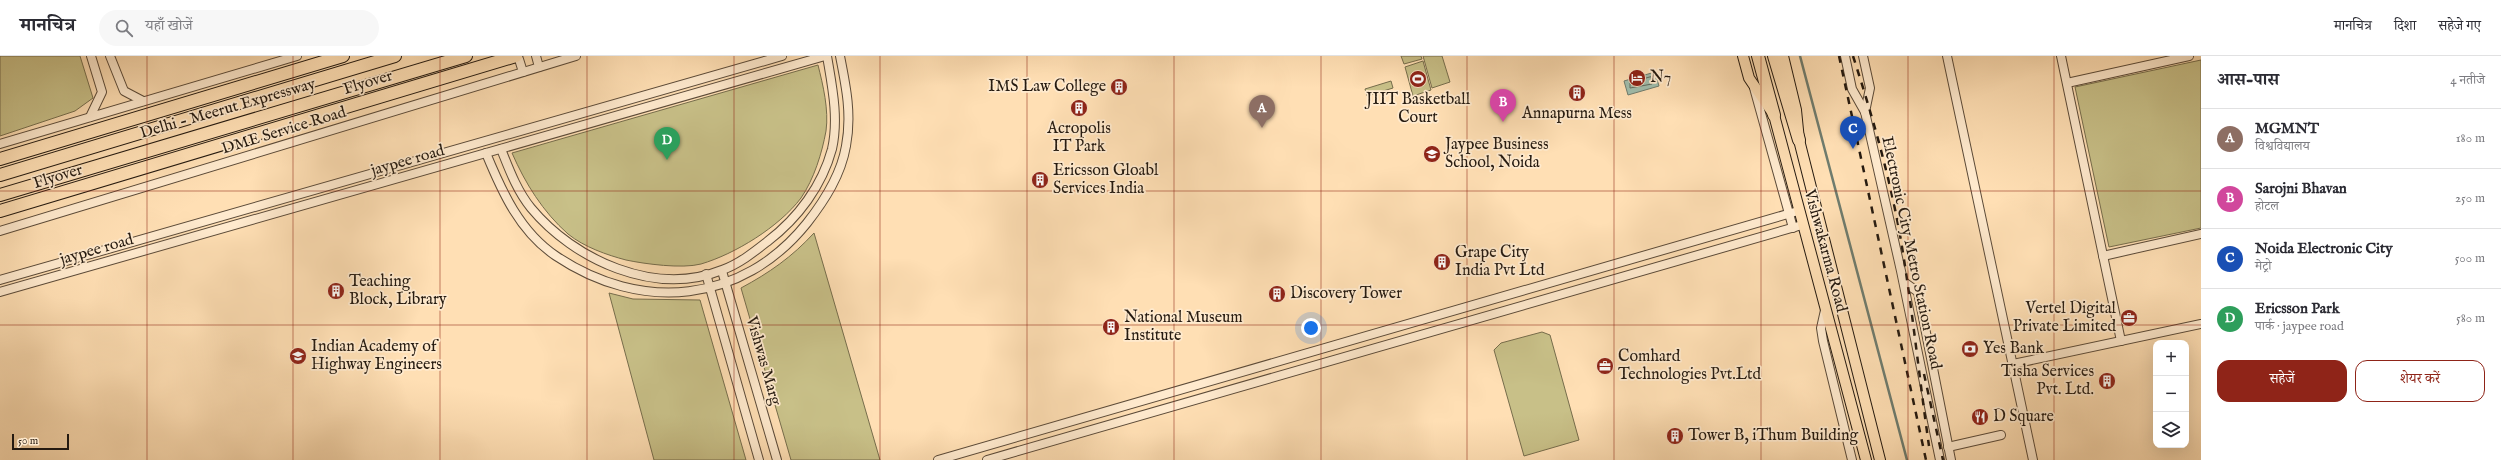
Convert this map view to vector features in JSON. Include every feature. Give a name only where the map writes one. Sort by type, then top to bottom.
[{"type":"highway","points":[[0,159],[343,56]]},
{"type":"highway","name":"Delhi - Meerut Expressway","points":[[0,175],[395,56]]},
{"type":"highway","name":"Delhi - Meerut Expressway","points":[[0,195],[466,56]]},
{"type":"highway","name":"Flyover","points":[[0,211],[517,56]]},
{"type":"highway","points":[[1758,56],[1774,115]]},
{"type":"highway","points":[[1774,56],[1799,140]]},
{"type":"main road","name":"Vishwakarma Road","points":[[1743,56],[1752,83],[1774,115],[1793,213],[1825,310],[1866,460]]},
{"type":"main road","name":"Vishwakarma Road","points":[[1783,56],[1796,110],[1799,140],[1880,460]]},
{"type":"main road","points":[[1855,417],[1862,423],[1867,420],[1868,414]]},
{"type":"main road","points":[[1862,446],[1863,442],[1867,438],[1875,443]]},
{"type":"street","points":[[90,117],[102,92],[91,56]]},
{"type":"street","points":[[110,56],[124,91],[144,101]]},
{"type":"street","points":[[0,144],[297,56]]},
{"type":"street","points":[[517,56],[522,72]]},
{"type":"street","points":[[536,56],[539,67]]},
{"type":"street","name":"DME Service Road","points":[[0,231],[576,56]]},
{"type":"street","points":[[0,280],[782,56]]},
{"type":"street","points":[[501,149],[512,178],[530,207],[555,234],[588,256],[619,269],[651,277],[686,278],[722,270],[752,254],[784,229],[808,200],[821,176],[832,148],[835,123],[834,97],[826,56]]},
{"type":"street","name":"jaypee road","points":[[0,292],[826,56]]},
{"type":"street","points":[[486,153],[504,197],[526,228],[555,256],[591,276],[632,290],[674,293],[710,288],[726,284],[752,273],[792,243],[820,207],[836,179],[846,146],[849,119],[847,90],[840,56]]},
{"type":"street","name":"Electronic City Metro Station Road","points":[[1845,56],[1852,89],[1865,112],[1904,282],[1940,460]]},
{"type":"street","points":[[1863,56],[1870,88],[1865,112]]},
{"type":"street","points":[[1947,56],[2034,460]]},
{"type":"street","points":[[2061,56],[2121,341]]},
{"type":"street","points":[[2067,83],[2189,56]]},
{"type":"street","points":[[938,460],[1793,213],[1752,83]]},
{"type":"street","points":[[667,89],[671,100]]},
{"type":"street","points":[[285,199],[288,210]]},
{"type":"street","points":[[987,460],[1798,226]]},
{"type":"street","points":[[2103,256],[2201,234]]},
{"type":"street","name":"Vishwas Marg","points":[[722,270],[777,460]]},
{"type":"street","name":"Vishwas Marg","points":[[706,274],[760,460]]},
{"type":"street","points":[[1904,282],[1918,292],[1951,460]]},
{"type":"street","points":[[1825,310],[1821,328],[1852,460]]},
{"type":"street","points":[[2013,364],[2201,324]]},
{"type":"street","points":[[1948,447],[2001,435]]},
{"type":"shaded area","points":[[0,56],[80,56],[93,98],[75,111],[0,136]]},
{"type":"shaded area","points":[[1401,56],[1421,56],[1422,59],[1404,64]]},
{"type":"shaded area","points":[[1423,56],[1442,56],[1450,82],[1432,88]]},
{"type":"shaded area","points":[[2201,60],[2201,228],[2109,247],[2075,87]]},
{"type":"shaded area","name":"JIIT Basketball Court","points":[[1423,61],[1431,90],[1413,96],[1405,67]]},
{"type":"shaded area","points":[[818,65],[824,89],[827,123],[817,166],[806,191],[792,209],[769,229],[728,254],[701,264],[674,266],[634,262],[588,247],[574,239],[543,207],[529,186],[512,153]]},
{"type":"shaded area","points":[[1391,81],[1393,88],[1367,96],[1365,89]]},
{"type":"shaded area","points":[[814,233],[880,460],[791,460],[741,288],[780,264]]},
{"type":"shaded area","points":[[609,293],[633,299],[700,300],[746,460],[654,460]]},
{"type":"shaded area","points":[[1542,332],[1550,335],[1579,440],[1524,456],[1494,350],[1501,343]]},
{"type":"water","points":[[1655,72],[1659,86],[1628,95],[1624,81]]},
{"type":"waterway","points":[[1800,56],[1907,460]]},
{"type":"railway","points":[[1839,56],[1926,460]]},
{"type":"railway","points":[[1853,56],[1880,145],[1896,212],[1908,288],[1929,446]]},
{"type":"railway","points":[[1924,374],[1943,460]]},
{"type":"place","name":"N7","points":[[1637,78]]},
{"type":"place","name":"JIIT Basketball Court","points":[[1418,79]]},
{"type":"place","name":"IMS Law College","points":[[1119,87]]},
{"type":"place","name":"Annapurna Mess","points":[[1577,93]]},
{"type":"place","name":"Acropolis IT Park","points":[[1079,108]]},
{"type":"place","name":"Sarojni Bhavan","points":[[1503,122]]},
{"type":"place","name":"MGMNT","points":[[1262,128]]},
{"type":"place","name":"Noida Electronic City","points":[[1853,149]]},
{"type":"place","name":"Jaypee Business School, Noida","points":[[1432,154]]},
{"type":"place","name":"Ericsson Park","points":[[667,160]]},
{"type":"place","name":"Ericsson Gloabl Services India","points":[[1040,180]]},
{"type":"place","name":"Grape City India Pvt Ltd","points":[[1442,262]]},
{"type":"place","name":"Teaching Block, Library","points":[[336,291]]},
{"type":"place","name":"Discovery Tower","points":[[1277,294]]},
{"type":"place","name":"Vertel Digital Private Limited","points":[[2129,318]]},
{"type":"place","name":"National Museum Institute","points":[[1111,327]]},
{"type":"place","name":"Yes Bank","points":[[1970,349]]},
{"type":"place","name":"Indian Academy of Highway Engineers","points":[[298,356]]},
{"type":"place","name":"Comhard Technologies Pvt.Ltd","points":[[1605,366]]},
{"type":"place","name":"Tisha Services Pvt. Ltd.","points":[[2107,381]]},
{"type":"place","name":"D Square","points":[[1980,417]]},
{"type":"place","name":"Tower B, iThum Building","points":[[1675,436]]}]
